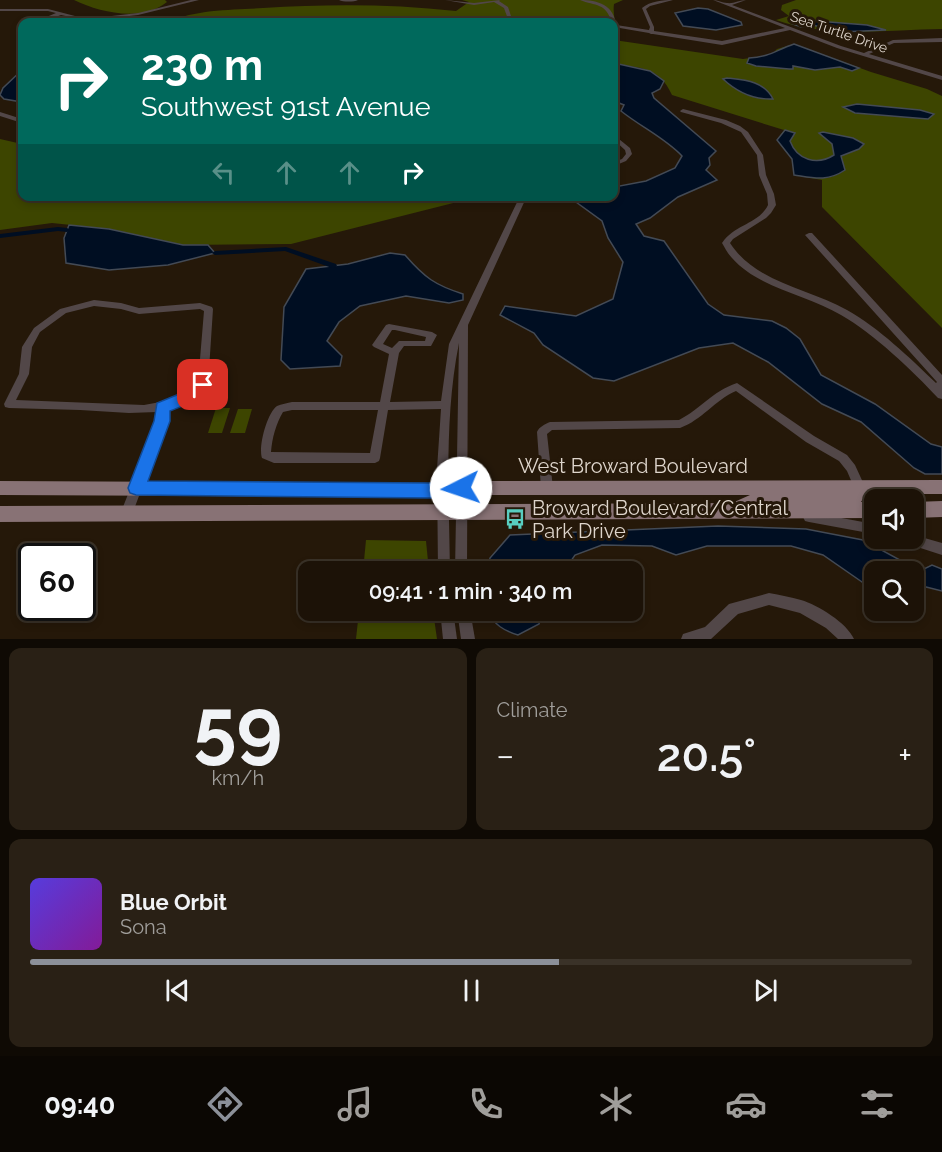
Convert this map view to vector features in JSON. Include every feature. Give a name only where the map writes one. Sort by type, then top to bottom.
[{"type":"main road","name":"West Broward Boulevard","points":[[0,488],[443,490],[461,488],[860,489],[942,487]]},
{"type":"main road","points":[[733,510],[756,500],[853,499],[860,489]]},
{"type":"main road","points":[[924,510],[942,509]]},
{"type":"main road","points":[[0,514],[864,510]]},
{"type":"street","points":[[114,18],[197,0]]},
{"type":"street","points":[[341,0],[356,0]]},
{"type":"street","points":[[447,0],[474,4],[497,1],[506,8],[510,18]]},
{"type":"street","points":[[582,0],[608,8],[613,18]]},
{"type":"street","points":[[651,33],[652,27],[644,9],[657,2],[671,0]]},
{"type":"street","name":"Sea Turtle Drive","points":[[715,0],[864,55],[942,78]]},
{"type":"street","points":[[730,4],[744,0]]},
{"type":"street","points":[[31,9],[42,1]]},
{"type":"street","points":[[0,10],[31,9],[90,18]]},
{"type":"street","points":[[49,18],[61,13]]},
{"type":"street","points":[[618,27],[722,43],[790,29]]},
{"type":"street","points":[[864,55],[893,42],[942,40]]},
{"type":"street","points":[[683,111],[710,118],[743,131],[760,155],[760,168],[771,194],[772,205],[765,216],[729,236],[726,243],[730,254],[746,268],[845,313],[939,392],[942,381],[809,234]]},
{"type":"street","points":[[0,114],[18,120]]},
{"type":"street","points":[[618,141],[628,149],[629,154],[618,162]]},
{"type":"street","points":[[444,561],[443,490],[446,405],[454,344],[522,201]]},
{"type":"street","points":[[94,303],[139,311],[200,306],[209,309],[203,385],[190,396],[162,408],[129,411],[81,406],[9,404],[24,374],[27,347],[37,330],[63,311],[94,303]]},
{"type":"street","points":[[461,561],[464,321]]},
{"type":"street","points":[[394,352],[377,345],[389,327],[432,335],[428,344],[402,343],[394,352],[384,406],[375,458],[274,458],[267,455],[266,448],[272,426],[280,409],[292,406],[384,406],[446,405]]},
{"type":"street","points":[[547,488],[543,432],[545,428],[550,426],[680,424],[690,421],[695,412],[729,389],[737,387],[810,440],[843,458],[851,468],[860,489]]},
{"type":"street","points":[[127,512],[162,421],[162,408]]},
{"type":"street","points":[[771,510],[864,527]]},
{"type":"street","points":[[924,544],[942,549]]},
{"type":"street","points":[[688,639],[709,633],[734,609],[769,599],[802,607],[831,623],[847,639]]},
{"type":"street","points":[[448,621],[450,639]]},
{"type":"street","points":[[465,621],[468,639]]},
{"type":"green space","points":[[74,0],[165,0],[167,2],[157,8],[133,14],[108,12]]},
{"type":"green space","points":[[462,0],[623,0],[614,4],[614,18],[179,18],[203,12],[227,10],[336,5],[456,11],[469,2]]},
{"type":"green space","points":[[796,0],[942,0],[942,29],[837,31],[796,26],[776,20],[789,16],[781,10],[782,5]]},
{"type":"green space","points":[[618,41],[743,59],[771,55],[777,49],[794,44],[942,96],[942,328],[822,207],[822,180],[794,175],[792,159],[777,140],[784,130],[672,95],[661,79],[641,68],[618,64]]},
{"type":"green space","points":[[0,139],[18,143],[18,201],[461,201],[291,244],[183,245],[109,229],[52,223],[0,230]]},
{"type":"green space","points":[[216,408],[230,408],[222,433],[208,433]]},
{"type":"green space","points":[[238,409],[252,409],[245,433],[230,433]]},
{"type":"green space","points":[[366,540],[426,541],[428,561],[364,561]]},
{"type":"green space","points":[[358,621],[434,621],[437,639],[356,639]]},
{"type":"water","points":[[698,8],[708,9],[741,22],[742,25],[716,30],[683,26],[675,13]]},
{"type":"water","points":[[804,20],[867,25],[886,30],[839,32],[813,25],[801,27],[793,24]]},
{"type":"water","points":[[794,44],[859,68],[852,71],[840,67],[815,70],[793,66],[793,69],[789,69],[747,63],[749,58],[768,55]]},
{"type":"water","points":[[618,64],[650,71],[664,81],[660,89],[652,93],[654,98],[716,151],[709,158],[710,165],[706,170],[717,180],[678,197],[650,218],[636,224],[644,236],[664,241],[708,304],[724,315],[772,321],[786,328],[800,339],[821,375],[875,404],[931,444],[942,447],[942,474],[925,474],[914,468],[861,422],[822,404],[768,362],[733,343],[699,348],[614,381],[593,378],[543,345],[534,333],[500,315],[505,306],[576,316],[613,299],[623,262],[608,238],[602,221],[576,202],[618,201],[618,186],[646,181],[675,168],[682,156],[621,111],[624,105],[618,103]]},
{"type":"water","points":[[18,74],[18,101],[4,99],[0,95],[3,88]]},
{"type":"water","points":[[723,79],[759,85],[765,88],[773,99],[746,94]]},
{"type":"water","points":[[857,104],[920,110],[934,114],[928,119],[855,113],[843,107]]},
{"type":"water","points":[[785,130],[795,133],[790,141],[793,148],[808,159],[821,160],[834,155],[832,144],[819,133],[853,138],[864,144],[859,149],[841,156],[845,170],[838,174],[820,178],[794,175],[792,159],[777,140]]},
{"type":"water","points":[[69,225],[109,229],[183,245],[208,245],[215,253],[168,265],[109,270],[66,263],[64,238]]},
{"type":"water","points":[[390,253],[405,255],[431,280],[463,294],[463,300],[449,303],[406,296],[360,306],[339,322],[327,341],[342,356],[340,366],[290,369],[281,360],[284,307],[306,269],[348,264]]},
{"type":"water","points":[[718,526],[806,529],[863,540],[864,549],[880,549],[902,561],[864,561],[864,584],[823,555],[791,546],[707,546],[676,555],[652,546],[602,545],[575,555],[571,561],[489,561],[510,535]]},
{"type":"water","points":[[932,565],[942,569],[942,591],[924,586],[924,569]]},
{"type":"water","points":[[494,621],[540,621],[539,624],[518,635],[500,627]]},
{"type":"waterway","points":[[0,236],[67,230]]},
{"type":"waterway","points":[[215,253],[286,249],[334,266]]},
{"type":"place","name":"Broward Boulevard/Central Park Drive","points":[[515,519]]},
{"type":"route","points":[[203,385],[190,396],[162,408],[162,421],[136,488],[443,490],[461,488]]}]
